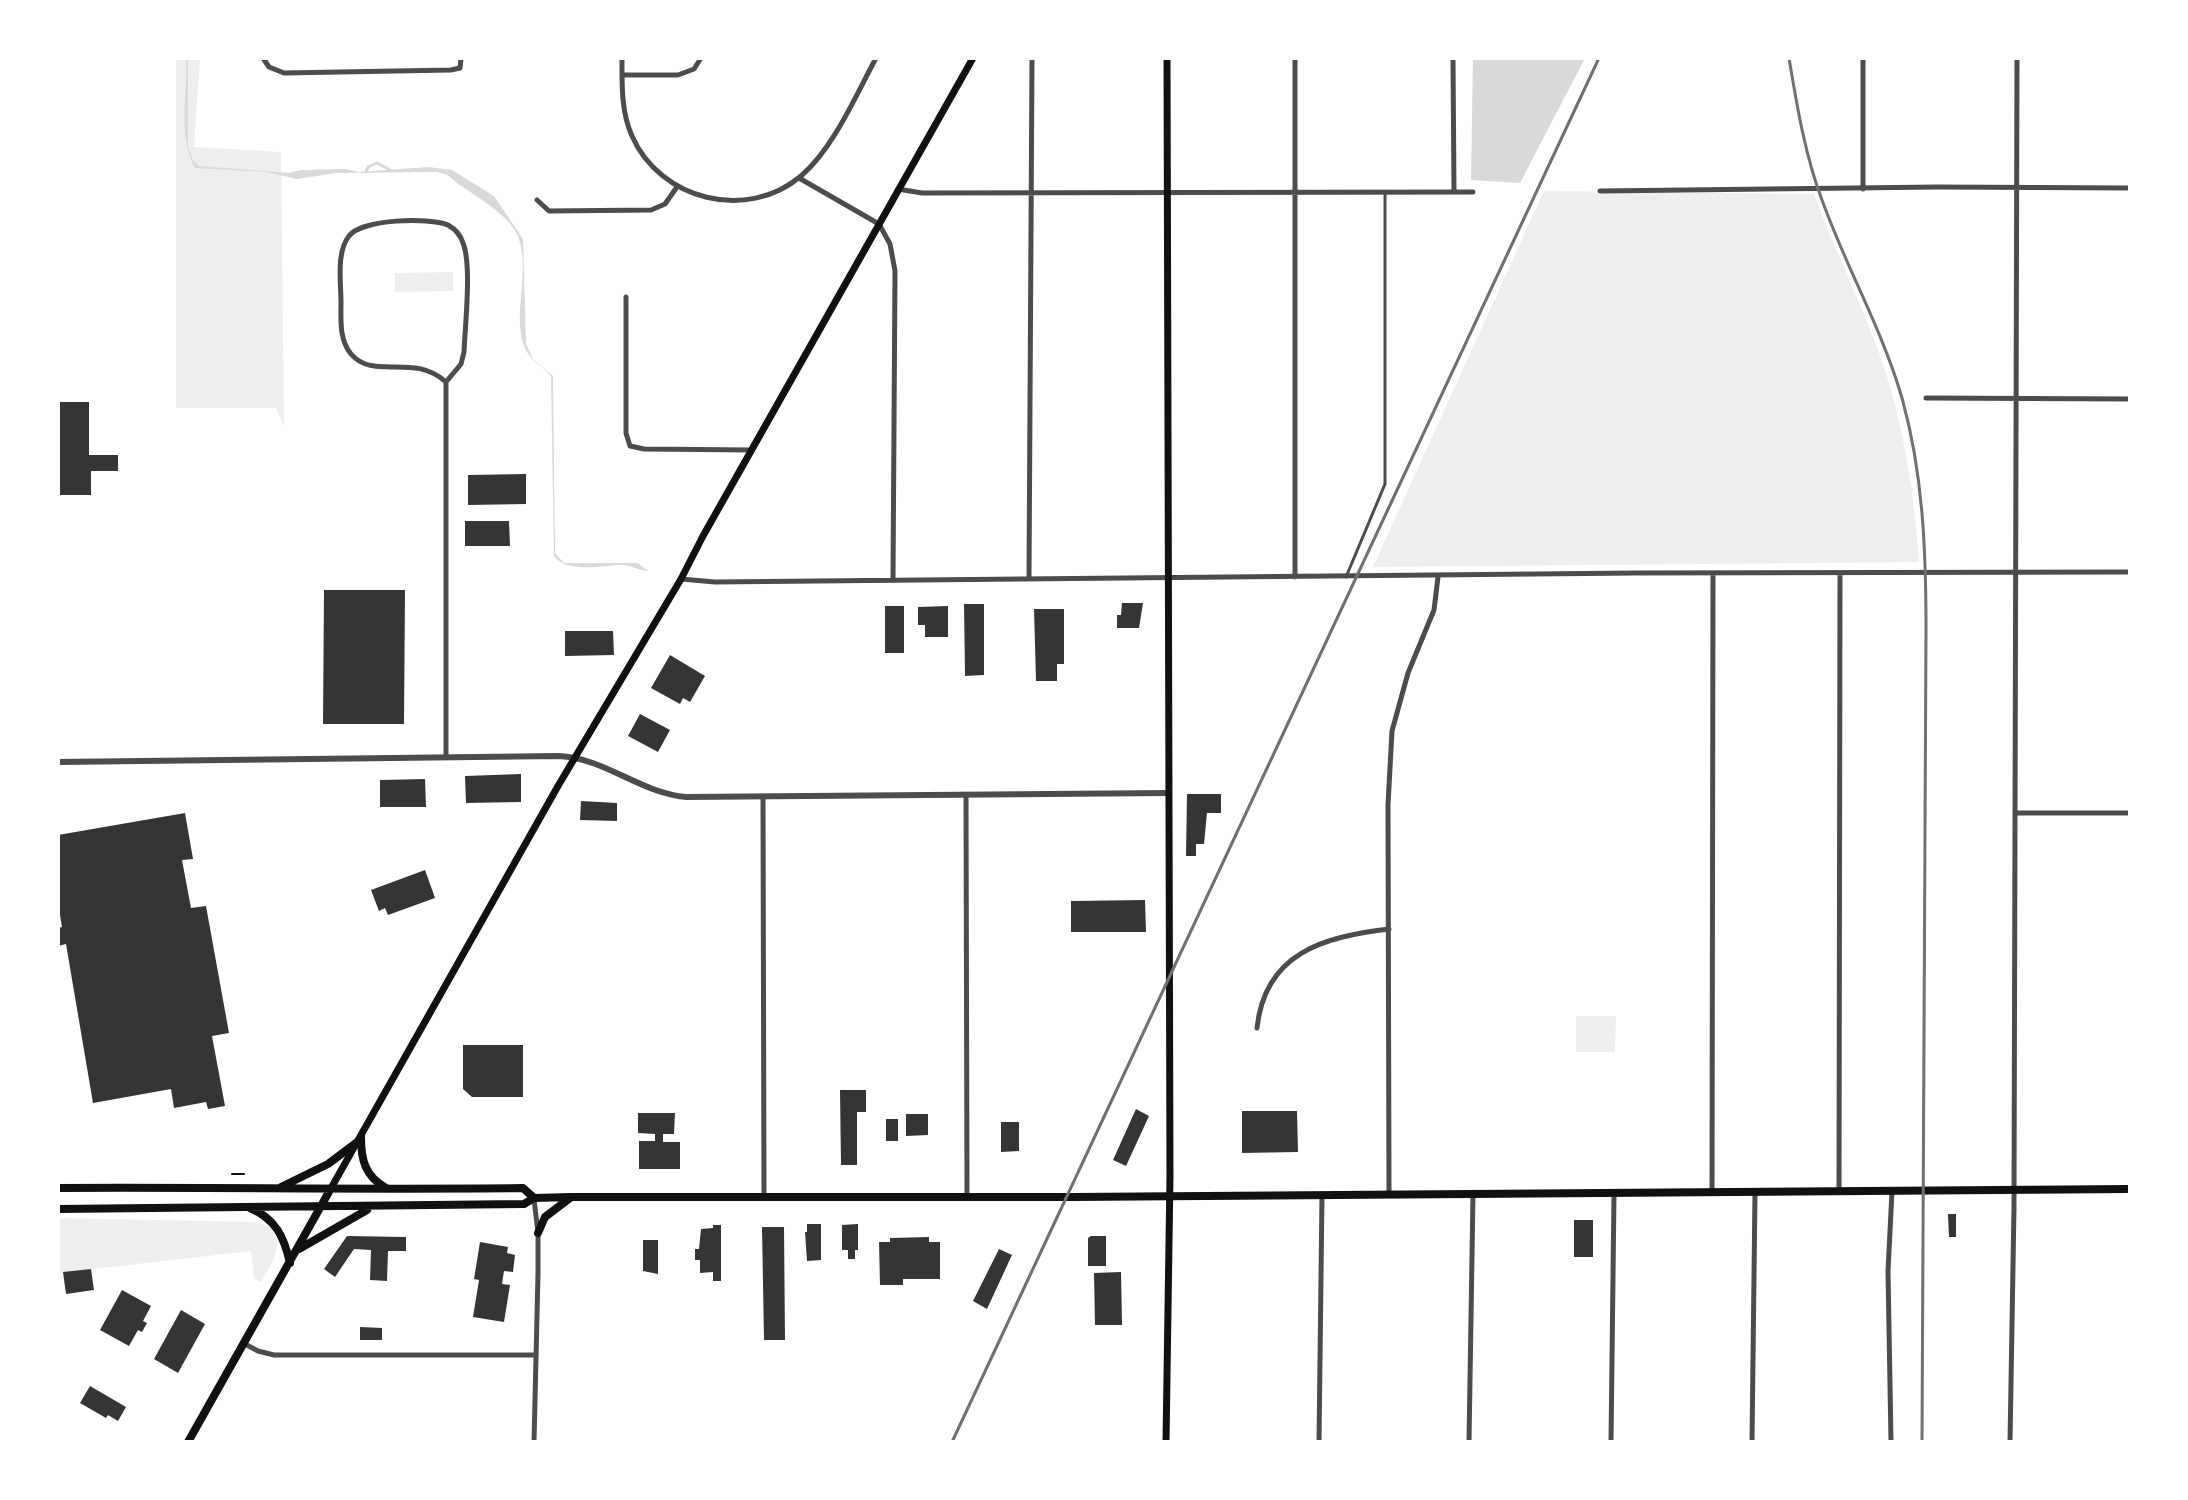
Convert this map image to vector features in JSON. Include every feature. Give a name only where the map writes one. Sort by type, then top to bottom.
[{"type":"main road","points":[[188,1442],[576,757],[681,579],[973,58]]},
{"type":"main road","points":[[1166,1442],[1170,1197],[1167,58]]},
{"type":"main road","points":[[281,1187],[328,1164],[359,1140]]},
{"type":"main road","points":[[359,1140],[366,1172],[391,1190]]},
{"type":"main road","points":[[58,1188],[523,1188],[534,1198]]},
{"type":"main road","points":[[58,1209],[245,1206],[375,1208],[524,1204],[534,1198],[571,1197],[1170,1197],[2130,1189]]},
{"type":"main road","points":[[538,1233],[545,1217],[571,1197]]},
{"type":"main road","points":[[245,1206],[259,1212],[277,1227],[290,1263]]},
{"type":"main road","points":[[298,1249],[356,1214],[375,1208]]},
{"type":"street","points":[[263,58],[273,70],[315,73],[459,68],[461,58]]},
{"type":"street","points":[[622,58],[624,109],[632,136],[648,162],[677,187],[708,199],[741,201],[771,194],[799,178],[823,151],[876,58]]},
{"type":"street","points":[[622,75],[678,75],[694,69],[701,58]]},
{"type":"street","points":[[1029,578],[1032,58]]},
{"type":"street","points":[[1295,58],[1295,577]]},
{"type":"street","points":[[1453,58],[1454,192]]},
{"type":"street","points":[[1863,58],[1863,189]]},
{"type":"street","points":[[2010,1442],[2014,1189],[2017,58]]},
{"type":"street","points":[[799,178],[879,224],[890,244],[895,271],[893,580]]},
{"type":"street","points":[[537,200],[549,211],[651,210],[665,204],[677,187]]},
{"type":"street","points":[[1600,191],[2130,188]]},
{"type":"street","points":[[898,189],[922,193],[1473,192]]},
{"type":"street","points":[[446,382],[425,368],[372,366],[349,352],[341,328],[341,274],[343,248],[353,231],[374,224],[446,224],[460,236],[466,252],[464,352],[461,364],[446,382],[446,756]]},
{"type":"street","points":[[626,297],[626,433],[630,446],[644,449],[752,450]]},
{"type":"street","points":[[1926,398],[2130,399]]},
{"type":"street","points":[[681,579],[715,582],[2130,572]]},
{"type":"street","points":[[1712,1192],[1713,573]]},
{"type":"street","points":[[1839,1191],[1840,574]]},
{"type":"street","points":[[1389,1195],[1388,805],[1392,731],[1408,673],[1434,610],[1438,577]]},
{"type":"street","points":[[58,762],[576,757],[662,794],[686,797],[1169,793]]},
{"type":"street","points":[[966,795],[967,1197]]},
{"type":"street","points":[[763,797],[764,1197]]},
{"type":"street","points":[[2015,813],[2130,813]]},
{"type":"street","points":[[1257,1028],[1259,1007],[1266,989],[1290,961],[1333,938],[1389,929]]},
{"type":"street","points":[[1891,1442],[1888,1271],[1892,1190]]},
{"type":"street","points":[[1752,1442],[1755,1192]]},
{"type":"street","points":[[1611,1442],[1614,1193]]},
{"type":"street","points":[[1469,1442],[1473,1194]]},
{"type":"street","points":[[1319,1442],[1322,1195]]},
{"type":"street","points":[[534,1198],[538,1233],[534,1442]]},
{"type":"street","points":[[245,1344],[274,1355],[536,1355]]},
{"type":"lane","points":[[1346,577],[1385,484],[1385,192]]},
{"type":"path","points":[[232,1174],[244,1174]]},
{"type":"shaded area","points":[[176,58],[200,58],[194,147],[281,152],[284,426],[276,408],[176,408]]},
{"type":"shaded area","points":[[186,58],[188,148],[199,166],[289,173],[301,170],[345,169],[359,172],[428,167],[452,170],[494,196],[523,239],[526,344],[533,359],[553,376],[555,553],[564,563],[638,563],[648,571],[623,565],[577,567],[560,562],[554,556],[551,377],[531,358],[522,339],[522,254],[514,229],[507,221],[447,175],[437,172],[336,173],[297,179],[266,172],[195,168],[190,156],[186,142]]},
{"type":"shaded area","points":[[1473,58],[1585,58],[1520,183],[1471,180]]},
{"type":"shaded area","points":[[1544,191],[1814,194],[1889,383],[1907,459],[1919,562],[1373,567]]},
{"type":"shaded area","points":[[453,272],[453,291],[395,292],[395,273]]},
{"type":"shaded area","points":[[1576,1016],[1616,1016],[1615,1052],[1576,1052]]},
{"type":"shaded area","points":[[58,1218],[256,1222],[270,1227],[278,1241],[274,1259],[261,1282],[254,1279],[251,1251],[58,1273]]},
{"type":"building","points":[[58,402],[89,402],[89,455],[118,455],[118,471],[91,471],[91,495],[58,495]]},
{"type":"building","points":[[526,474],[526,504],[468,505],[468,475]]},
{"type":"building","points":[[465,521],[509,521],[510,546],[465,546]]},
{"type":"building","points":[[324,590],[405,590],[404,724],[323,724]]},
{"type":"building","points":[[1122,603],[1143,603],[1139,628],[1117,628],[1117,615],[1121,615]]},
{"type":"building","points":[[964,604],[984,604],[984,675],[965,676]]},
{"type":"building","points":[[885,606],[904,606],[904,653],[885,653]]},
{"type":"building","points":[[948,606],[948,637],[925,637],[925,625],[918,625],[918,607]]},
{"type":"building","points":[[1034,609],[1064,609],[1064,664],[1057,664],[1057,681],[1036,681]]},
{"type":"building","points":[[565,631],[613,631],[614,655],[565,656]]},
{"type":"building","points":[[670,655],[705,676],[690,702],[683,698],[680,704],[651,688]]},
{"type":"building","points":[[640,714],[670,730],[658,752],[628,736]]},
{"type":"building","points":[[521,774],[521,802],[466,803],[465,776]]},
{"type":"building","points":[[425,779],[426,807],[380,807],[380,780]]},
{"type":"building","points":[[1187,794],[1221,794],[1221,813],[1207,813],[1204,844],[1196,844],[1196,856],[1186,856]]},
{"type":"building","points":[[581,801],[617,803],[617,821],[580,820]]},
{"type":"building","points":[[185,813],[193,859],[182,860],[191,908],[206,906],[229,1033],[212,1036],[225,1106],[208,1109],[206,1102],[174,1108],[171,1089],[93,1103],[66,944],[58,946],[58,928],[62,927],[58,903],[58,835]]},
{"type":"building","points":[[425,870],[435,898],[388,915],[385,908],[379,911],[371,890]]},
{"type":"building","points":[[1145,900],[1146,932],[1071,932],[1071,901]]},
{"type":"building","points":[[463,1045],[523,1045],[523,1097],[472,1097],[463,1089]]},
{"type":"building","points":[[840,1090],[866,1090],[866,1112],[857,1112],[857,1165],[841,1165]]},
{"type":"building","points":[[1136,1109],[1149,1116],[1126,1166],[1113,1160]]},
{"type":"building","points":[[1242,1111],[1297,1111],[1298,1152],[1242,1153]]},
{"type":"building","points":[[638,1113],[675,1113],[674,1134],[663,1134],[663,1142],[680,1142],[680,1169],[639,1169],[639,1141],[655,1141],[655,1134],[638,1133]]},
{"type":"building","points":[[906,1114],[928,1114],[928,1135],[906,1136]]},
{"type":"building","points":[[886,1119],[898,1119],[898,1141],[886,1141]]},
{"type":"building","points":[[1001,1122],[1019,1122],[1019,1151],[1001,1152]]},
{"type":"building","points":[[1948,1214],[1956,1214],[1956,1237],[1949,1237]]},
{"type":"building","points":[[1574,1220],[1593,1220],[1593,1257],[1574,1257]]},
{"type":"building","points":[[807,1224],[821,1224],[821,1260],[807,1261]]},
{"type":"building","points":[[858,1224],[858,1250],[855,1250],[855,1259],[848,1259],[848,1250],[842,1250],[842,1225]]},
{"type":"building","points":[[713,1225],[721,1225],[721,1281],[713,1281],[713,1272],[700,1273],[700,1260],[695,1260],[701,1229],[713,1228]]},
{"type":"building","points":[[762,1227],[784,1227],[785,1340],[764,1340]]},
{"type":"building","points":[[347,1236],[406,1237],[406,1251],[388,1251],[387,1281],[370,1280],[371,1250],[354,1249],[335,1277],[324,1269]]},
{"type":"building","points":[[1106,1236],[1106,1266],[1088,1266],[1088,1238]]},
{"type":"building","points":[[929,1237],[929,1242],[940,1242],[940,1279],[903,1279],[903,1285],[880,1285],[879,1242],[890,1242],[890,1238]]},
{"type":"building","points":[[643,1240],[658,1240],[658,1274],[643,1271]]},
{"type":"building","points":[[480,1242],[508,1247],[507,1253],[515,1255],[513,1272],[504,1271],[502,1284],[510,1285],[504,1322],[473,1317],[479,1280],[474,1279]]},
{"type":"building","points":[[999,1249],[1012,1255],[987,1309],[973,1301]]},
{"type":"building","points":[[91,1269],[94,1290],[66,1294],[63,1272]]},
{"type":"building","points":[[1121,1272],[1122,1325],[1095,1325],[1094,1273]]},
{"type":"building","points":[[122,1290],[151,1306],[143,1321],[147,1323],[142,1332],[138,1330],[129,1346],[100,1330]]},
{"type":"building","points":[[181,1310],[205,1324],[178,1373],[154,1359]]},
{"type":"building","points":[[360,1327],[382,1328],[382,1340],[360,1340]]},
{"type":"building","points":[[90,1386],[126,1407],[118,1421],[108,1415],[106,1418],[80,1403]]},
{"type":"waterway","points":[[366,172],[368,167],[377,163],[392,171]]},
{"type":"railway","points":[[952,1442],[1599,58]]},
{"type":"railway","points":[[1789,58],[1802,130],[1816,183],[1902,398],[1915,455],[1922,512],[1926,628],[1922,1442]]}]
